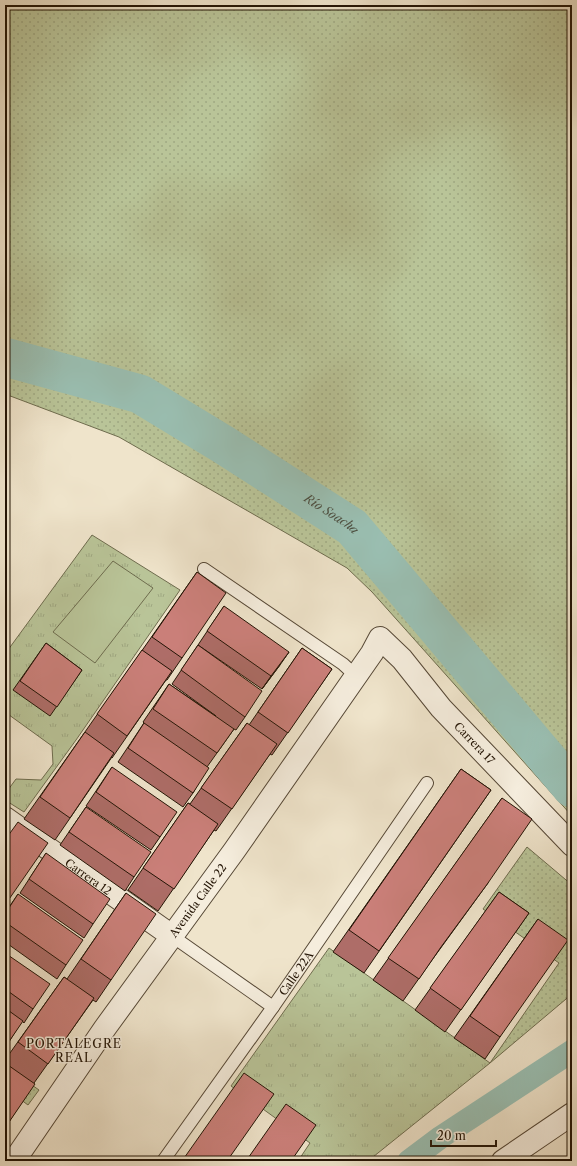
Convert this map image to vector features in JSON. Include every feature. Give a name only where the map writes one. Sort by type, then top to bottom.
[{"type":"street","name":"Avenida Calle 22","points":[[14,1161],[105,1028],[234,851],[372,653],[380,638]]},
{"type":"street","name":"Carrera 17","points":[[380,638],[402,658],[441,708],[572,845]]},
{"type":"street","name":"Carrera 12","points":[[5,818],[172,936]]},
{"type":"street","points":[[503,1161],[572,1114]]},
{"type":"lane","points":[[204,569],[343,664],[356,676]]},
{"type":"lane","name":"Calle 22A","points":[[163,1161],[273,1007],[427,783]]},
{"type":"lane","points":[[172,936],[273,1007]]},
{"type":"green space","points":[[5,5],[572,5],[572,816],[372,592],[347,568],[119,437],[5,394]]},
{"type":"green space","points":[[92,535],[180,590],[24,812],[5,800],[5,794],[16,779],[41,780],[53,764],[52,746],[5,712],[5,654]]},
{"type":"green space","points":[[113,561],[153,588],[95,663],[53,632]]},
{"type":"green space","points":[[527,847],[572,885],[572,994],[490,1063],[559,963],[483,909]]},
{"type":"green space","points":[[329,948],[490,1063],[368,1161],[298,1161],[310,1143],[231,1086]]},
{"type":"green space","points":[[5,1066],[39,1090],[28,1105],[5,1088]]},
{"type":"building","points":[[197,572],[226,593],[182,658],[152,637]]},
{"type":"building","points":[[224,606],[289,652],[271,676],[207,631]]},
{"type":"building","points":[[46,643],[82,670],[57,707],[20,681]]},
{"type":"building","points":[[198,645],[262,691],[245,717],[181,670]]},
{"type":"building","points":[[302,648],[332,669],[288,733],[258,712]]},
{"type":"building","points":[[142,650],[172,671],[127,736],[97,714]]},
{"type":"building","points":[[169,684],[234,729],[217,753],[153,709]]},
{"type":"building","points":[[144,723],[209,768],[193,793],[128,748]]},
{"type":"building","points":[[247,723],[277,744],[232,809],[201,788]]},
{"type":"building","points":[[85,732],[114,753],[70,818],[40,797]]},
{"type":"building","points":[[112,767],[177,812],[160,837],[96,792]]},
{"type":"building","points":[[461,769],[491,790],[379,951],[349,930]]},
{"type":"building","points":[[502,798],[532,819],[419,979],[388,958]]},
{"type":"building","points":[[188,803],[218,824],[174,889],[143,868]]},
{"type":"building","points":[[86,807],[151,852],[134,877],[69,832]]},
{"type":"building","points":[[18,822],[48,843],[5,905],[5,840]]},
{"type":"building","points":[[46,853],[110,899],[93,924],[29,879]]},
{"type":"building","points":[[499,892],[529,913],[461,1010],[430,988]]},
{"type":"building","points":[[126,893],[156,914],[111,980],[81,959]]},
{"type":"building","points":[[18,894],[83,940],[66,965],[5,922],[5,914]]},
{"type":"building","points":[[538,919],[568,940],[500,1037],[470,1016]]},
{"type":"building","points":[[5,953],[50,984],[33,1009],[5,989]]},
{"type":"building","points":[[64,977],[94,998],[48,1064],[18,1042]]},
{"type":"building","points":[[5,1008],[23,1021],[6,1046],[5,1045]]},
{"type":"building","points":[[5,1063],[35,1084],[5,1128]]},
{"type":"building","points":[[244,1073],[274,1094],[227,1161],[182,1161]]},
{"type":"building","points":[[286,1104],[316,1125],[291,1161],[246,1161]]},
{"type":"waterway","name":"Río Soacha","points":[[5,357],[140,394],[224,445],[352,527],[572,788]]},
{"type":"waterway","points":[[409,1161],[441,1137],[572,1051]]},
{"type":"district","name":"PORTALEGRE REAL","points":[[74,1051]]}]
